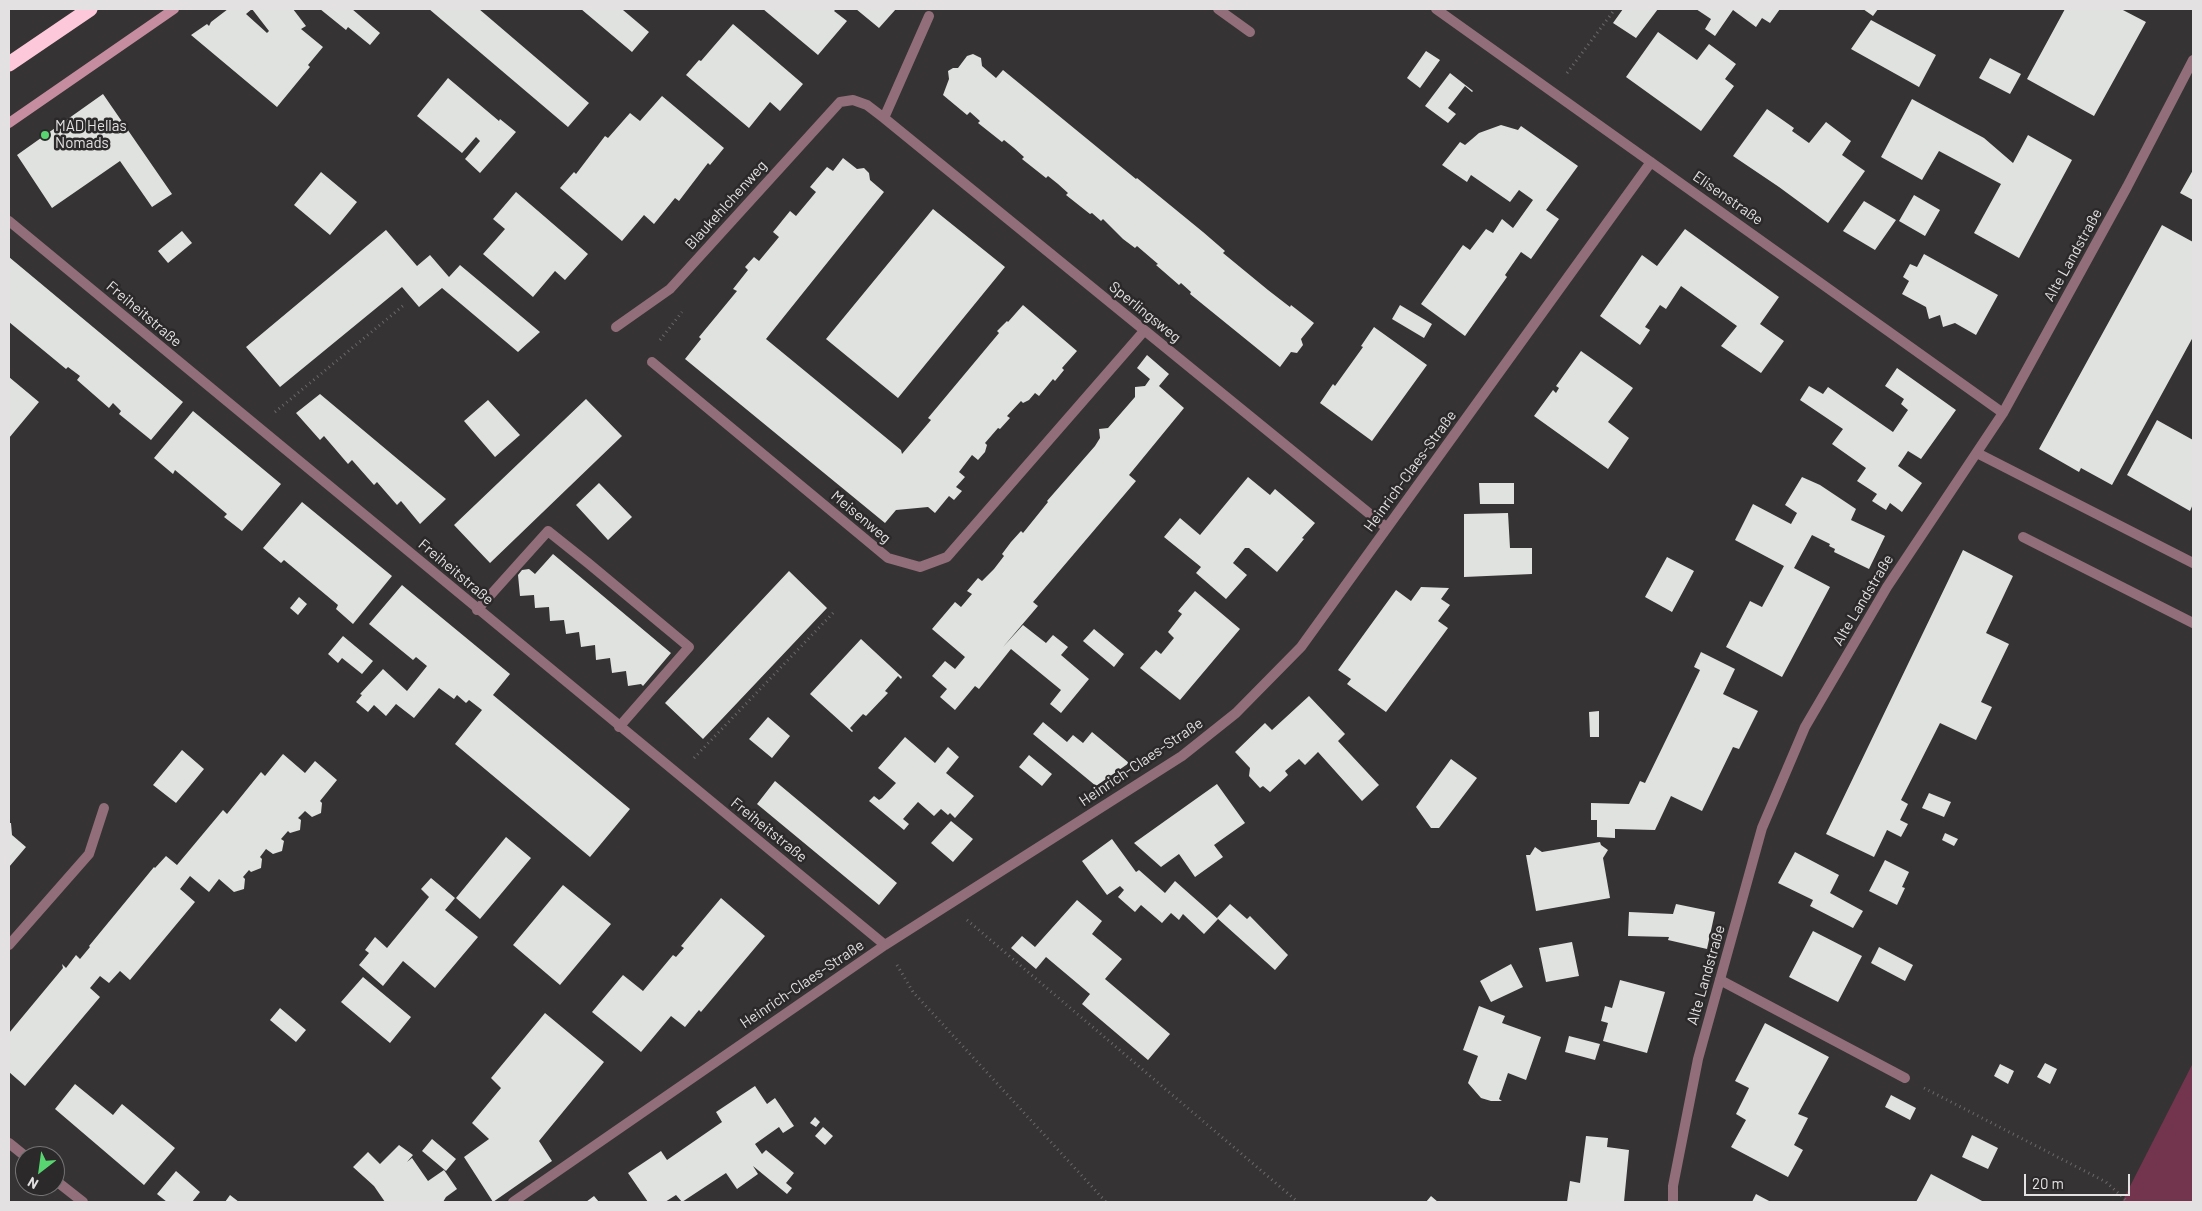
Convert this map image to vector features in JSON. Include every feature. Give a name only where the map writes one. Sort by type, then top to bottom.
[{"type":"highway","points":[[9,64],[90,9]]},
{"type":"main road","points":[[9,123],[174,9]]},
{"type":"street","points":[[1218,9],[1250,32]]},
{"type":"street","name":"Elisenstraße","points":[[1436,9],[2002,413]]},
{"type":"street","points":[[884,118],[929,16]]},
{"type":"street","name":"Alte Landstraße","points":[[1673,1202],[1673,1186],[1698,1059],[1762,828],[1805,727],[1887,587],[2002,413],[2127,187],[2193,60]]},
{"type":"street","name":"Sperlingsweg","points":[[853,100],[867,105],[884,118],[1387,528]]},
{"type":"street","name":"Blaukehlchenweg","points":[[616,326],[670,290],[840,102],[853,100]]},
{"type":"street","name":"Heinrich-Claes-Straße","points":[[513,1202],[885,945],[1182,756],[1236,713],[1301,648],[1651,162]]},
{"type":"street","name":"Freiheitstraße","points":[[9,222],[885,945]]},
{"type":"street","name":"Meisenweg","points":[[652,362],[888,558],[920,567],[947,557],[1144,330]]},
{"type":"street","points":[[1977,453],[2193,564]]},
{"type":"street","points":[[477,610],[548,531],[588,563],[688,647],[619,727]]},
{"type":"street","points":[[2023,537],[2193,623]]},
{"type":"street","points":[[9,945],[89,854],[104,808]]},
{"type":"street","points":[[1720,980],[1904,1078]]},
{"type":"street","points":[[65,1188],[83,1202]]},
{"type":"path","points":[[1553,92],[1615,9]]},
{"type":"path","points":[[652,362],[658,343],[687,306],[670,290]]},
{"type":"path","points":[[257,426],[404,305]]},
{"type":"path","points":[[678,774],[834,611]]},
{"type":"path","points":[[950,905],[1298,1202]]},
{"type":"path","points":[[885,945],[913,992],[1106,1202]]},
{"type":"path","points":[[1904,1078],[2106,1182],[2128,1202]]},
{"type":"shaded area","points":[[2193,1063],[2193,1202],[2122,1202]]},
{"type":"building","points":[[228,9],[252,9],[293,9],[306,26],[301,29],[323,47],[308,65],[310,67],[277,107],[191,35],[207,24],[209,26],[211,22]],"holes":[[[252,9],[269,31],[267,33],[246,14]]]},
{"type":"building","points":[[320,9],[352,9],[380,33],[370,45],[348,27],[346,30]]},
{"type":"building","points":[[429,9],[479,9],[589,103],[568,127]]},
{"type":"building","points":[[581,9],[624,9],[649,32],[632,52]]},
{"type":"building","points":[[763,9],[836,9],[834,11],[847,21],[818,55]]},
{"type":"building","points":[[856,9],[896,9],[879,28]]},
{"type":"building","points":[[1623,9],[1658,9],[1636,38],[1613,23]]},
{"type":"building","points":[[1696,9],[1780,9],[1770,23],[1762,18],[1756,27],[1733,10],[1715,36],[1705,29],[1711,19]]},
{"type":"building","points":[[1863,9],[1878,9],[1873,16]]},
{"type":"building","points":[[2065,9],[2121,9],[2146,22],[2094,116],[2027,79]]},
{"type":"building","points":[[1871,20],[1936,55],[1919,87],[1851,49]]},
{"type":"building","points":[[733,24],[803,84],[780,111],[770,102],[749,128],[686,75],[699,60],[701,61]]},
{"type":"building","points":[[1658,32],[1697,60],[1709,44],[1736,64],[1725,79],[1734,86],[1701,131],[1626,77]]},
{"type":"building","points":[[1426,51],[1440,60],[1420,88],[1407,78]]},
{"type":"building","points":[[973,54],[981,58],[982,66],[996,78],[1003,70],[1203,232],[1225,251],[1223,253],[1268,290],[1314,323],[1301,339],[1303,345],[1297,353],[1291,352],[1280,367],[1190,294],[1191,292],[1181,283],[1179,285],[1137,246],[1135,248],[1123,239],[1103,219],[1101,221],[1092,213],[1090,214],[1066,195],[1068,193],[1058,184],[1048,176],[1046,178],[1022,159],[1024,157],[1014,148],[1004,140],[1002,142],[978,123],[980,121],[970,112],[967,115],[943,95],[949,79],[948,71],[958,68],[967,56]]},
{"type":"building","points":[[1990,58],[2021,74],[2010,94],[1979,78]]},
{"type":"building","points":[[1450,73],[1473,91],[1465,86],[1448,108],[1456,114],[1448,123],[1425,106]]},
{"type":"building","points":[[448,78],[499,121],[500,119],[516,132],[480,173],[465,159],[480,141],[476,137],[462,153],[417,116]]},
{"type":"building","points":[[103,94],[172,194],[152,207],[120,161],[52,208],[17,155]]},
{"type":"building","points":[[662,96],[724,148],[710,165],[708,163],[679,201],[675,198],[654,224],[644,215],[622,241],[560,188],[574,172],[576,174],[605,136],[608,138],[630,113],[640,121]]},
{"type":"building","points":[[1912,99],[1984,138],[2013,163],[2028,135],[2072,160],[2019,258],[1974,233],[2001,184],[1939,151],[1922,180],[1881,157]]},
{"type":"building","points":[[1767,109],[1794,128],[1792,131],[1809,143],[1826,122],[1851,141],[1842,155],[1865,171],[1828,223],[1733,156]]},
{"type":"building","points":[[1501,125],[1518,130],[1521,126],[1578,166],[1546,210],[1559,219],[1531,259],[1521,252],[1505,275],[1507,277],[1465,336],[1421,304],[1463,245],[1470,250],[1486,229],[1493,233],[1502,219],[1513,228],[1533,200],[1519,190],[1510,202],[1471,175],[1467,182],[1442,165],[1460,142],[1465,145],[1479,133]]},
{"type":"building","points":[[843,158],[857,169],[864,168],[869,173],[870,180],[884,192],[766,339],[901,450],[902,454],[931,420],[928,418],[999,333],[997,331],[1023,305],[1077,351],[1062,368],[1064,370],[1055,381],[1053,379],[1039,396],[1035,393],[1029,400],[1023,403],[1021,401],[1007,416],[1010,418],[985,443],[987,445],[985,452],[978,460],[972,455],[959,472],[965,477],[956,487],[962,491],[954,500],[949,496],[935,513],[928,507],[896,510],[885,523],[685,359],[701,339],[699,337],[737,291],[733,289],[748,270],[745,267],[754,257],[759,261],[779,237],[773,232],[790,211],[796,216],[816,192],[810,187],[827,167],[833,171]]},
{"type":"building","points":[[2193,170],[2193,200],[2180,193]]},
{"type":"building","points":[[321,172],[357,202],[330,235],[294,205]]},
{"type":"building","points":[[516,192],[588,254],[565,280],[555,271],[533,297],[483,254],[505,229],[493,219]]},
{"type":"building","points":[[1914,195],[1940,210],[1925,236],[1899,221]]},
{"type":"building","points":[[1864,201],[1896,220],[1875,250],[1843,231]]},
{"type":"building","points":[[933,209],[1005,267],[898,398],[826,339]]},
{"type":"building","points":[[2162,225],[2193,242],[2193,337],[2112,485],[2081,468],[2079,472],[2039,449]]},
{"type":"building","points":[[1685,229],[1779,297],[1760,324],[1784,341],[1761,373],[1721,346],[1737,326],[1681,286],[1666,309],[1660,305],[1645,327],[1650,330],[1640,345],[1600,316],[1642,255],[1657,266]]},
{"type":"building","points":[[386,230],[417,266],[430,255],[449,277],[460,265],[540,332],[518,352],[442,288],[419,307],[402,287],[280,387],[246,347]]},
{"type":"building","points":[[182,231],[192,243],[168,263],[158,251]]},
{"type":"building","points":[[1924,254],[1998,295],[1976,335],[1955,323],[1943,327],[1940,315],[1929,319],[1926,307],[1902,294],[1909,281],[1903,277],[1910,264],[1917,267]]},
{"type":"building","points":[[9,257],[183,402],[151,440],[119,414],[121,411],[113,403],[109,408],[77,380],[80,376],[68,367],[66,369],[9,322]]},
{"type":"building","points":[[1400,305],[1432,324],[1424,338],[1392,319]]},
{"type":"building","points":[[1374,327],[1427,365],[1372,441],[1320,403],[1333,384],[1335,386],[1363,347],[1361,346]]},
{"type":"building","points":[[1581,351],[1633,388],[1608,422],[1629,438],[1608,469],[1534,416],[1553,390],[1556,393],[1559,388],[1556,386]]},
{"type":"building","points":[[1147,355],[1169,374],[1159,386],[1184,408],[1129,475],[1136,481],[1033,602],[1038,606],[1003,647],[1023,625],[1046,643],[1053,635],[1068,647],[1061,655],[1089,679],[1061,713],[1050,704],[1061,690],[1011,649],[979,689],[975,686],[955,710],[940,697],[947,689],[932,676],[945,661],[955,669],[965,657],[932,629],[955,602],[961,607],[972,594],[967,591],[978,578],[982,581],[994,569],[1004,556],[1002,554],[1011,542],[1021,531],[1023,533],[1047,501],[1095,446],[1100,438],[1099,429],[1108,428],[1135,397],[1135,387],[1145,386],[1150,379],[1137,368]]},
{"type":"building","points":[[1897,368],[1956,410],[1921,459],[1908,451],[1898,466],[1922,483],[1902,512],[1890,503],[1886,510],[1872,501],[1877,494],[1857,481],[1866,468],[1832,444],[1843,429],[1800,400],[1809,386],[1823,394],[1828,387],[1893,432],[1908,410],[1901,404],[1904,399],[1885,386]]},
{"type":"building","points":[[9,377],[39,402],[9,438]]},
{"type":"building","points":[[320,394],[446,499],[420,524],[401,501],[397,505],[377,482],[374,485],[352,460],[348,464],[324,436],[320,440],[296,413]]},
{"type":"building","points":[[586,399],[622,436],[490,563],[454,525]]},
{"type":"building","points":[[488,400],[520,435],[495,457],[464,421]]},
{"type":"building","points":[[193,411],[281,484],[242,531],[224,517],[227,514],[175,470],[173,474],[154,458]]},
{"type":"building","points":[[2157,420],[2193,440],[2193,504],[2190,511],[2127,475]]},
{"type":"building","points":[[1248,477],[1270,495],[1275,489],[1315,523],[1277,572],[1249,548],[1245,548],[1233,563],[1247,575],[1226,599],[1196,573],[1201,567],[1164,537],[1180,518],[1200,535]]},
{"type":"building","points":[[1802,477],[1820,485],[1856,509],[1851,520],[1885,536],[1869,569],[1834,552],[1835,549],[1829,546],[1830,544],[1812,535],[1794,568],[1830,587],[1782,677],[1726,647],[1750,601],[1762,607],[1784,566],[1735,540],[1753,504],[1791,524],[1797,513],[1785,505]]},
{"type":"building","points":[[599,483],[632,517],[608,540],[576,505]]},
{"type":"building","points":[[1479,483],[1514,483],[1514,504],[1480,504]]},
{"type":"building","points":[[302,502],[392,576],[353,624],[336,609],[338,605],[284,560],[281,563],[263,548]]},
{"type":"building","points":[[1508,513],[1510,548],[1532,548],[1532,574],[1464,577],[1464,514]]},
{"type":"building","points":[[1963,550],[2013,576],[1986,633],[2009,644],[1981,702],[1992,707],[1976,740],[1940,723],[1901,800],[1908,804],[1900,820],[1908,824],[1901,837],[1887,830],[1874,857],[1826,834]]},
{"type":"building","points":[[553,554],[671,653],[643,686],[641,684],[628,686],[626,671],[612,673],[610,658],[596,660],[595,645],[581,647],[579,632],[566,634],[564,620],[550,621],[549,607],[535,608],[534,595],[520,596],[518,575],[522,570],[529,569],[535,574]]},
{"type":"building","points":[[1667,557],[1694,571],[1672,612],[1645,597]]},
{"type":"building","points":[[789,571],[827,608],[703,739],[665,703]]},
{"type":"building","points":[[402,585],[510,674],[493,695],[630,809],[590,857],[455,744],[482,710],[469,700],[466,703],[457,695],[454,699],[439,688],[414,718],[396,704],[386,716],[374,705],[368,712],[356,702],[362,695],[360,694],[383,669],[407,691],[427,666],[416,657],[413,660],[369,624]]},
{"type":"building","points":[[1421,587],[1449,588],[1441,599],[1450,605],[1438,621],[1448,628],[1386,712],[1347,684],[1351,679],[1338,670],[1396,590],[1411,601]]},
{"type":"building","points":[[1195,591],[1240,629],[1180,700],[1140,668],[1156,650],[1161,654],[1174,638],[1168,632],[1182,614],[1178,611]]},
{"type":"building","points":[[299,597],[307,604],[298,615],[290,608]]},
{"type":"building","points":[[1094,629],[1124,654],[1114,667],[1083,641]]},
{"type":"building","points":[[343,636],[373,661],[362,674],[342,658],[338,663],[328,654]]},
{"type":"building","points":[[861,639],[902,677],[901,679],[898,676],[885,691],[888,693],[866,716],[863,714],[850,728],[852,732],[810,694]]},
{"type":"building","points":[[1701,652],[1735,669],[1723,694],[1758,711],[1739,749],[1733,747],[1702,811],[1671,796],[1655,830],[1615,829],[1615,838],[1597,837],[1597,820],[1591,820],[1591,803],[1629,804],[1640,781],[1645,783],[1700,670],[1694,667]]},
{"type":"building","points":[[1309,696],[1345,734],[1338,741],[1379,785],[1362,801],[1318,752],[1305,765],[1299,759],[1285,771],[1288,775],[1270,792],[1263,786],[1260,788],[1249,776],[1250,768],[1235,752],[1265,723],[1272,730]]},
{"type":"building","points":[[1599,711],[1599,737],[1590,737],[1589,712]]},
{"type":"building","points":[[768,717],[790,736],[772,758],[749,739]]},
{"type":"building","points":[[1043,722],[1067,742],[1073,735],[1083,743],[1092,732],[1129,763],[1096,786],[1033,734]]},
{"type":"building","points":[[905,737],[935,763],[948,747],[959,757],[946,773],[974,796],[955,818],[950,813],[948,815],[941,809],[934,816],[918,802],[903,819],[909,824],[904,830],[869,801],[874,796],[879,800],[882,798],[896,783],[878,768]]},
{"type":"building","points":[[182,750],[204,769],[176,803],[153,785]]},
{"type":"building","points":[[283,754],[305,773],[315,761],[337,780],[320,801],[322,803],[321,813],[312,817],[305,811],[298,818],[301,820],[300,830],[290,833],[288,831],[281,839],[284,841],[282,851],[273,854],[266,849],[260,857],[262,859],[261,868],[251,872],[249,870],[243,877],[245,879],[244,889],[234,892],[219,879],[209,892],[190,876],[180,889],[195,902],[130,980],[120,971],[109,983],[100,976],[90,988],[100,997],[25,1086],[9,1072],[9,1033],[63,968],[62,964],[66,968],[76,955],[80,959],[154,867],[166,856],[177,865],[223,810],[227,814],[261,772],[265,776]]},
{"type":"building","points":[[1029,755],[1052,774],[1042,786],[1019,767]]},
{"type":"building","points":[[1451,759],[1477,778],[1439,828],[1431,828],[1416,807]]},
{"type":"building","points":[[775,781],[897,883],[879,905],[757,804]]},
{"type":"building","points":[[1217,784],[1245,823],[1214,845],[1223,857],[1195,877],[1179,854],[1161,867],[1134,843]]},
{"type":"building","points":[[1929,793],[1951,802],[1944,817],[1922,808]]},
{"type":"building","points":[[951,821],[973,839],[953,862],[931,843]]},
{"type":"building","points":[[9,823],[11,823],[12,835],[26,847],[9,867]]},
{"type":"building","points":[[1945,833],[1958,839],[1954,846],[1942,840]]},
{"type":"building","points":[[506,837],[531,858],[480,919],[456,898]]},
{"type":"building","points":[[1112,839],[1136,872],[1139,870],[1165,893],[1175,881],[1218,919],[1204,934],[1183,914],[1179,920],[1171,913],[1162,923],[1141,905],[1135,912],[1118,897],[1124,890],[1120,886],[1107,895],[1082,861]]},
{"type":"building","points":[[1600,842],[1608,850],[1603,858],[1610,898],[1536,911],[1526,855],[1530,855],[1535,847],[1542,852]]},
{"type":"building","points":[[1795,852],[1839,875],[1830,893],[1863,911],[1853,928],[1810,906],[1813,900],[1778,883]]},
{"type":"building","points":[[1885,860],[1909,872],[1902,887],[1905,888],[1897,905],[1869,891]]},
{"type":"building","points":[[431,878],[455,898],[445,910],[478,937],[435,988],[403,961],[383,986],[359,965],[369,953],[365,950],[375,937],[387,948],[429,897],[421,889]]},
{"type":"building","points":[[563,885],[611,924],[560,985],[513,945]]},
{"type":"building","points":[[721,898],[765,936],[701,1012],[699,1010],[685,1027],[671,1016],[641,1052],[592,1012],[623,975],[643,991],[673,955],[676,957],[684,948],[681,946]]},
{"type":"building","points":[[1077,900],[1102,921],[1092,934],[1122,959],[1105,979],[1170,1034],[1148,1060],[1082,1004],[1090,994],[1046,957],[1036,969],[1011,948],[1022,936],[1035,947]]},
{"type":"building","points":[[1230,904],[1247,919],[1250,916],[1288,955],[1275,970],[1217,918]]},
{"type":"building","points":[[1676,904],[1715,912],[1707,949],[1668,940],[1669,937],[1628,936],[1629,912],[1673,914]]},
{"type":"building","points":[[1813,931],[1862,956],[1838,1002],[1789,977]]},
{"type":"building","points":[[1572,942],[1579,976],[1546,982],[1539,948]]},
{"type":"building","points":[[1879,947],[1913,965],[1905,981],[1871,963]]},
{"type":"building","points":[[1511,964],[1523,987],[1491,1002],[1480,981]]},
{"type":"building","points":[[363,977],[411,1017],[390,1043],[341,1002]]},
{"type":"building","points":[[1620,980],[1665,992],[1647,1053],[1603,1041],[1608,1023],[1601,1021],[1605,1006],[1612,1008]]},
{"type":"building","points":[[1479,1006],[1505,1016],[1502,1023],[1541,1037],[1526,1080],[1508,1073],[1499,1099],[1502,1101],[1491,1101],[1481,1098],[1468,1083],[1478,1056],[1463,1050]]},
{"type":"building","points":[[280,1008],[306,1030],[296,1042],[270,1020]]},
{"type":"building","points":[[545,1013],[604,1062],[539,1141],[552,1161],[493,1202],[464,1157],[489,1139],[472,1123],[501,1088],[491,1078]]},
{"type":"building","points":[[1765,1023],[1829,1057],[1798,1114],[1808,1118],[1794,1145],[1803,1150],[1788,1177],[1731,1147],[1746,1120],[1736,1114],[1749,1088],[1735,1081]]},
{"type":"building","points":[[1569,1036],[1600,1044],[1595,1060],[1565,1052]]},
{"type":"building","points":[[2045,1063],[2057,1069],[2050,1084],[2037,1077]]},
{"type":"building","points":[[2000,1064],[2014,1071],[2008,1084],[1994,1076]]},
{"type":"building","points":[[75,1084],[113,1115],[122,1104],[175,1148],[144,1185],[55,1109]]},
{"type":"building","points":[[755,1086],[767,1104],[775,1098],[794,1126],[783,1133],[779,1127],[755,1144],[762,1154],[766,1150],[794,1173],[786,1183],[792,1188],[787,1194],[753,1166],[758,1174],[737,1189],[726,1173],[682,1202],[676,1195],[665,1202],[648,1202],[628,1173],[661,1151],[667,1160],[722,1122],[716,1112]]},
{"type":"building","points":[[1891,1095],[1916,1108],[1910,1120],[1885,1107]]},
{"type":"building","points":[[815,1117],[820,1122],[816,1127],[810,1123]]},
{"type":"building","points":[[823,1127],[833,1136],[825,1145],[815,1136]]},
{"type":"building","points":[[1972,1135],[1998,1148],[1988,1169],[1962,1157]]},
{"type":"building","points":[[1586,1136],[1608,1138],[1607,1147],[1629,1150],[1624,1202],[1567,1202],[1570,1181],[1580,1183]]},
{"type":"building","points":[[432,1139],[456,1159],[446,1171],[422,1151]]},
{"type":"building","points":[[399,1145],[413,1155],[407,1162],[412,1158],[428,1181],[444,1170],[457,1189],[446,1197],[443,1202],[385,1202],[374,1186],[353,1167],[368,1152],[380,1164]]},
{"type":"building","points":[[176,1171],[200,1192],[192,1202],[167,1202],[157,1194]]},
{"type":"building","points":[[1931,1174],[1984,1202],[1916,1202]]},
{"type":"building","points":[[1756,1194],[1771,1202],[1752,1202]]},
{"type":"building","points":[[230,1195],[239,1202],[225,1202]]},
{"type":"building","points":[[594,1196],[599,1202],[586,1202]]},
{"type":"building","points":[[1431,1196],[1438,1202],[1426,1202]]},
{"type":"place","name":"MAD Hellas Nomads","points":[[45,135]]}]
